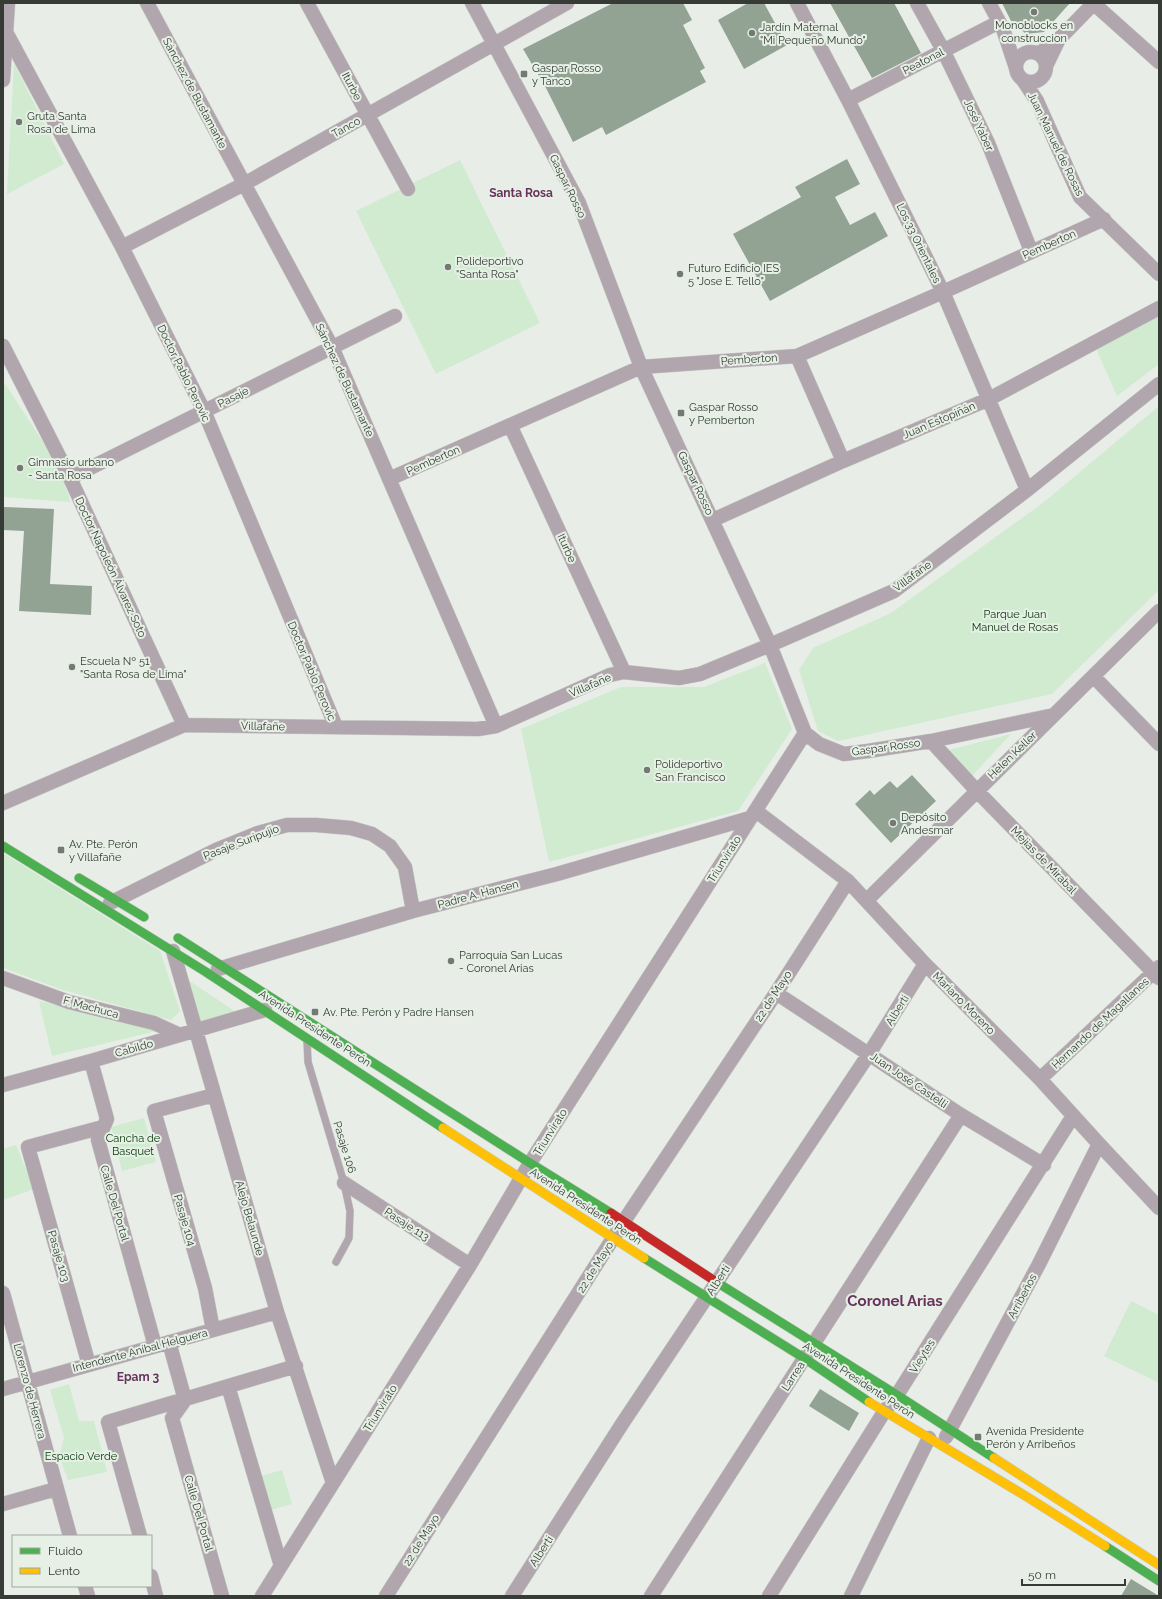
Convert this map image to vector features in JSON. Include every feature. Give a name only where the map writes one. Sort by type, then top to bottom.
[{"type":"main road","name":"Avenida Presidente Perón","points":[[3,846],[206,972],[613,1238],[706,1298],[804,1358],[884,1412],[1024,1495],[1159,1581]]},
{"type":"main road","points":[[69,872],[150,921]]},
{"type":"main road","name":"Avenida Presidente Perón","points":[[170,934],[225,967],[530,1163],[624,1221],[716,1282],[897,1395],[1159,1565]]},
{"type":"street","points":[[3,80],[8,3]]},
{"type":"street","name":"Sánchez de Bustamante","points":[[147,3],[332,347],[496,726]]},
{"type":"street","name":"Iturbe","points":[[307,3],[408,189]]},
{"type":"street","name":"Gaspar Rosso","points":[[472,3],[579,203],[641,367],[770,645],[805,733],[819,744],[844,754],[931,741],[1054,715]]},
{"type":"street","name":"Tanco","points":[[122,247],[244,184],[567,3]]},
{"type":"street","name":"Los 33 Orientales","points":[[797,3],[848,100],[943,292],[1027,490]]},
{"type":"street","name":"José Yaber","points":[[917,3],[943,50],[988,143],[1031,251]]},
{"type":"street","name":"Juan Manuel de Rosas","points":[[989,3],[1001,26],[1019,74],[1037,101],[1080,197],[1159,274]]},
{"type":"street","points":[[1059,39],[1042,77],[1033,82],[1019,74],[1018,59],[1021,56],[1034,53],[1059,39],[1094,3],[1159,62]]},
{"type":"street","points":[[1001,26],[1044,61],[1045,69],[1037,101]]},
{"type":"street","name":"Peatonal","points":[[848,100],[943,50],[1001,26]]},
{"type":"street","name":"Doctor Pablo Perovic","points":[[6,32],[122,247],[204,411],[336,727]]},
{"type":"street","name":"Pemberton","points":[[389,479],[641,367],[797,356],[1104,219]]},
{"type":"street","name":"Juan Estopiñán","points":[[713,520],[844,460],[989,399],[1159,308]]},
{"type":"street","name":"Pasaje","points":[[70,478],[395,316]]},
{"type":"street","name":"Doctor Napoleón Álvarez Soto","points":[[3,346],[70,478],[184,725]]},
{"type":"street","points":[[797,356],[844,460]]},
{"type":"street","name":"Villafañe","points":[[3,803],[184,725],[478,729],[496,726],[610,675],[624,672],[679,678],[700,674],[770,645],[894,590],[1027,490],[1159,384]]},
{"type":"street","name":"Iturbe","points":[[510,425],[624,672]]},
{"type":"street","name":"Helen Keller","points":[[867,900],[976,790],[1094,677],[1159,611]]},
{"type":"street","points":[[1094,677],[1159,744]]},
{"type":"street","name":"Triunvirato","points":[[262,1596],[280,1560],[333,1482],[470,1265],[530,1163],[805,733]]},
{"type":"street","name":"Mejias de Mirabal","points":[[931,741],[976,790],[1157,972]]},
{"type":"street","name":"Mariano Moreno","points":[[753,814],[848,881],[925,964],[1040,1079],[1098,1144],[1159,1208]]},
{"type":"street","name":"Padre A. Hansen","points":[[206,972],[413,911],[557,874],[753,814]]},
{"type":"street","name":"Pasaje Suripujio","points":[[101,908],[216,850],[287,825],[316,825],[351,828],[372,834],[390,846],[405,867],[413,911]]},
{"type":"street","name":"22 de Mayo","points":[[386,1596],[613,1238],[776,993],[848,881]]},
{"type":"street","name":"Alejo Belaunde","points":[[173,951],[277,1312],[333,1482]]},
{"type":"street","name":"Alberti","points":[[512,1596],[622,1424],[869,1054],[925,964]]},
{"type":"street","name":"Hernando de Magallanes","points":[[1040,1079],[1157,972]]},
{"type":"street","name":"F. Machuca","points":[[3,978],[69,1002],[154,1022],[180,1035]]},
{"type":"street","name":"Juan José Castelli","points":[[776,993],[961,1115],[1044,1165]]},
{"type":"street","name":"Cabildo","points":[[3,1085],[265,1010]]},
{"type":"street","name":"Calle Del Portal","points":[[91,1061],[107,1119],[98,1140],[162,1344],[185,1400],[172,1418],[222,1596]]},
{"type":"street","name":"Pasaje 104","points":[[213,1330],[205,1288],[154,1111],[214,1095]]},
{"type":"street","name":"Larrea","points":[[651,1596],[961,1115]]},
{"type":"street","name":"Vieytes","points":[[769,1596],[884,1412],[897,1395],[1044,1165],[1073,1116]]},
{"type":"street","name":"Pasaje 103","points":[[89,1365],[28,1147],[103,1127]]},
{"type":"street","name":"Arribeños","points":[[851,1596],[935,1442],[950,1429],[1039,1264],[1098,1144]]},
{"type":"street","name":"Pasaje 113","points":[[344,1183],[470,1265]]},
{"type":"street","name":"Lorenzo de Herrera","points":[[3,1293],[70,1535]]},
{"type":"street","name":"Intendente Aníbal Helguera","points":[[3,1389],[277,1312]]},
{"type":"street","points":[[140,1535],[108,1422],[296,1366]]},
{"type":"street","points":[[228,1386],[280,1560]]},
{"type":"street","points":[[3,1504],[56,1489]]},
{"type":"street","points":[[152,1580],[156,1596]]},
{"type":"lane","name":"Pasaje 106","points":[[306,1037],[308,1062],[344,1183],[350,1211],[349,1238],[336,1262]]},
{"type":"green space","points":[[14,63],[64,164],[7,194]]},
{"type":"green space","name":"Polideportivo \"Santa Rosa\"","points":[[460,160],[540,323],[436,374],[356,211]]},
{"type":"green space","points":[[1159,311],[1159,364],[1117,396],[1094,344]]},
{"type":"green space","points":[[3,384],[6,385],[41,439],[59,471],[71,502],[3,497]]},
{"type":"green space","name":"Parque Juan Manuel de Rosas","points":[[1159,406],[1159,590],[1052,694],[838,741],[818,731],[799,670],[813,648],[891,613],[1044,502]]},
{"type":"green space","name":"Polideportivo San Francisco","points":[[765,663],[792,729],[738,811],[549,862],[521,729],[621,687],[704,687]]},
{"type":"green space","points":[[1011,734],[972,776],[949,750]]},
{"type":"green space","points":[[3,853],[160,951],[180,1011],[171,1020],[63,990],[3,968]]},
{"type":"green space","points":[[185,978],[239,1014],[199,1025]]},
{"type":"green space","points":[[39,1001],[161,1030],[52,1056]]},
{"type":"green space","name":"Cancha de Basquet","points":[[144,1118],[156,1162],[122,1171],[111,1127]]},
{"type":"green space","points":[[16,1145],[34,1189],[3,1200],[3,1149]]},
{"type":"green space","points":[[1131,1301],[1159,1315],[1159,1383],[1104,1356]]},
{"type":"green space","name":"Espacio Verde","points":[[69,1384],[79,1421],[94,1421],[107,1472],[68,1480],[59,1456],[64,1438],[50,1390]]},
{"type":"green space","points":[[282,1470],[292,1504],[268,1511],[257,1477]]},
{"type":"building","points":[[613,3],[683,3],[692,20],[683,25],[705,68],[700,71],[706,82],[606,135],[602,127],[573,142],[546,88],[523,49]]},
{"type":"building","name":"Jardín Maternal \"Mi Pequeño Mundo\"","points":[[748,3],[764,3],[787,45],[744,69],[718,20]]},
{"type":"building","points":[[830,3],[894,3],[921,53],[872,78]]},
{"type":"building","name":"Monoblocks en construccion","points":[[1002,3],[1070,3],[1044,32],[1026,34],[1011,21]]},
{"type":"building","points":[[847,159],[860,184],[835,197],[850,225],[875,212],[888,236],[770,301],[733,234],[801,197],[795,187]]},
{"type":"building","points":[[4,507],[54,509],[50,584],[92,586],[91,615],[19,611],[24,531],[3,530]]},
{"type":"building","name":"Depósito Andesmar","points":[[912,775],[936,801],[891,843],[855,804],[870,790],[874,795],[890,781],[897,788]]},
{"type":"building","points":[[820,1389],[859,1413],[849,1431],[809,1406]]},
{"type":"building","points":[[1131,1579],[1159,1596],[1121,1596]]},
{"type":"traffic: fast","points":[[3,846],[206,972],[443,1128]]},
{"type":"traffic: fast","points":[[79,878],[144,917]]},
{"type":"traffic: fast","points":[[178,938],[530,1163],[611,1213]]},
{"type":"traffic: fast","points":[[644,1258],[804,1358],[869,1402]]},
{"type":"traffic: fast","points":[[718,1283],[897,1395],[994,1458]]},
{"type":"traffic: fast","points":[[1105,1546],[1159,1581]]},
{"type":"traffic: slow","points":[[443,1128],[644,1258]]},
{"type":"traffic: slow","points":[[869,1402],[1024,1495],[1105,1546]]},
{"type":"traffic: slow","points":[[994,1458],[1159,1565]]},
{"type":"traffic: jam","points":[[611,1213],[718,1283]]},
{"type":"place","name":"Monoblocks en construccion","points":[[1034,12]]},
{"type":"place","name":"Jardín Maternal \"Mi Pequeño Mundo\"","points":[[752,33]]},
{"type":"place","name":"Gaspar Rosso y Tanco","points":[[524,74]]},
{"type":"place","name":"Gruta Santa Rosa de Lima","points":[[19,122]]},
{"type":"place","name":"Polideportivo \"Santa Rosa\"","points":[[448,267]]},
{"type":"place","name":"Futuro Edificio IES 5 \"Jose E. Tello\"","points":[[680,274]]},
{"type":"place","name":"Gaspar Rosso y Pemberton","points":[[681,413]]},
{"type":"place","name":"Gimnasio urbano - Santa Rosa","points":[[20,468]]},
{"type":"place","name":"Escuela Nº 51 \"Santa Rosa de Lima\"","points":[[72,667]]},
{"type":"place","name":"Polideportivo San Francisco","points":[[647,770]]},
{"type":"place","name":"Depósito Andesmar","points":[[893,823]]},
{"type":"place","name":"Av. Pte. Perón y Villafañe","points":[[61,850]]},
{"type":"place","name":"Parroquía San Lucas - Coronel Arias","points":[[451,961]]},
{"type":"place","name":"Av. Pte. Perón y Padre Hansen","points":[[315,1012]]},
{"type":"place","name":"Avenida Presidente Perón y Arribeños","points":[[978,1437]]},
{"type":"district","name":"Santa Rosa","points":[[521,193]]},
{"type":"district","name":"Coronel Arias","points":[[895,1301]]},
{"type":"district","name":"Epam 3","points":[[138,1377]]}]
